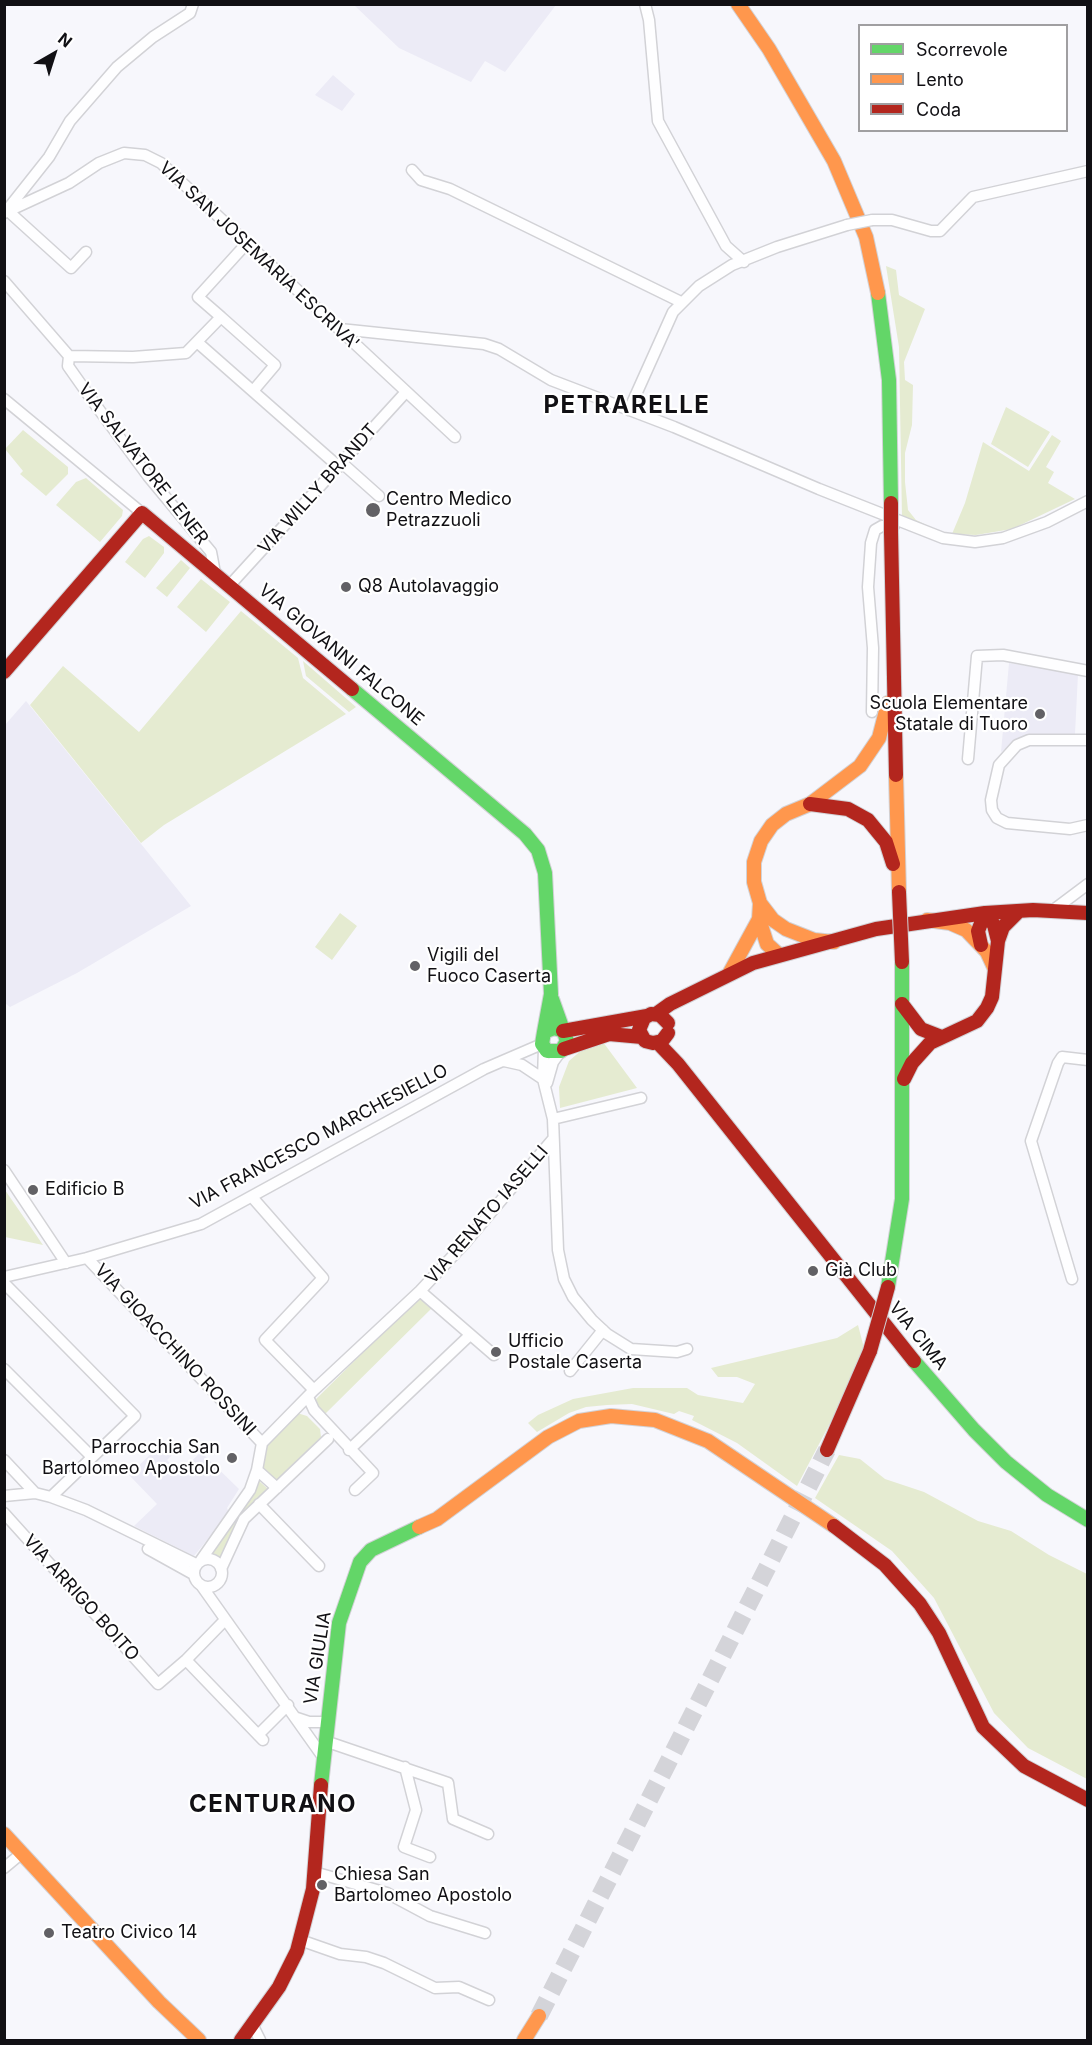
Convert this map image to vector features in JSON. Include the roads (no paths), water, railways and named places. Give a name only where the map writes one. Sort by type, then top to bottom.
[{"type":"main road","points":[[738,4],[770,50],[834,161],[866,237],[883,318],[889,380],[902,962],[902,1199],[888,1287],[870,1351],[827,1450]]},
{"type":"main road","points":[[4,672],[145,515]]},
{"type":"main road","points":[[4,681],[145,515]]},
{"type":"main road","name":"VIA GIOVANNI FALCONE","points":[[145,515],[525,834],[538,850],[545,873],[551,994],[544,1041]]},
{"type":"main road","points":[[778,954],[767,944],[759,919],[760,903],[754,882],[754,862],[761,841],[779,819],[798,807],[810,804],[860,766],[879,738],[894,684]]},
{"type":"main road","points":[[810,804],[848,809],[868,820],[886,842],[899,886]]},
{"type":"main road","points":[[760,903],[780,934],[778,954]]},
{"type":"main road","points":[[903,1082],[916,1057],[939,1036],[977,1021],[987,1008],[992,997],[998,941],[1003,927],[1019,911]]},
{"type":"main road","points":[[642,1038],[640,1026],[652,1015],[729,974],[778,954],[834,942],[876,929],[927,920],[1019,911],[1088,913]]},
{"type":"main road","points":[[985,914],[994,925],[998,941]]},
{"type":"main road","points":[[981,945],[978,931],[985,914]]},
{"type":"main road","points":[[729,974],[759,919]]},
{"type":"main road","points":[[773,920],[801,936],[834,942]]},
{"type":"main road","points":[[927,920],[950,923],[966,930],[981,945],[994,967]]},
{"type":"main road","name":"VIA GIOVANNI FALCONE","points":[[551,994],[562,1031]]},
{"type":"main road","points":[[668,1028],[652,1015],[562,1031],[550,1028],[544,1041],[550,1053],[609,1034],[631,1034],[649,1042],[658,1043],[668,1028],[681,999]]},
{"type":"main road","points":[[902,1004],[921,1029],[939,1036]]},
{"type":"main road","name":"VIA CIMA","points":[[668,1028],[678,1064]]},
{"type":"main road","points":[[562,1031],[567,1039],[563,1050]]},
{"type":"main road","name":"VIA CIMA","points":[[658,1043],[678,1064],[926,1376],[974,1430],[1006,1462],[1047,1495],[1088,1520]]},
{"type":"main road","name":"VIA GIULIA","points":[[241,2040],[279,1987],[300,1940],[314,1872],[323,1757],[339,1623],[357,1569],[371,1550],[437,1519],[548,1437],[579,1421],[611,1416],[633,1416],[656,1420],[683,1430],[708,1441],[835,1526],[885,1565],[920,1604],[939,1634],[983,1727],[1024,1766],[1088,1800]]},
{"type":"main road","points":[[4,1834],[159,2002],[199,2040]]},
{"type":"main road","points":[[524,2040],[539,2016]]},
{"type":"street","points":[[86,252],[71,268],[6,212],[49,157],[70,121],[117,67],[153,37],[190,13],[193,4]]},
{"type":"street","points":[[645,4],[650,20],[658,121],[726,246],[744,262]]},
{"type":"street","name":"VIA SAN JOSEMARIA ESCRIVA'","points":[[6,212],[32,202],[69,183],[99,163],[124,153],[145,155],[161,163],[340,329],[405,393],[455,437]]},
{"type":"street","points":[[412,170],[421,180],[450,189],[681,302]]},
{"type":"street","points":[[629,410],[668,321],[681,302],[699,286],[732,265],[777,247],[872,219],[892,220],[940,231],[973,197],[1088,171]]},
{"type":"street","points":[[247,243],[198,297],[275,365],[253,391]]},
{"type":"street","name":"VIA SALVATORE LENER","points":[[4,281],[69,356],[68,366],[92,400],[210,552],[215,573]]},
{"type":"street","points":[[69,356],[133,357],[186,353],[221,316]]},
{"type":"street","points":[[340,329],[484,344],[499,350],[551,380],[912,526],[960,541],[1004,538],[1047,522],[1088,501]]},
{"type":"street","points":[[197,342],[379,496]]},
{"type":"street","name":"VIA WILLY BRANDT","points":[[230,585],[405,393]]},
{"type":"street","name":"VIA GIOVANNI FALCONE","points":[[4,399],[145,515]]},
{"type":"street","points":[[872,712],[873,648],[868,587],[871,543],[875,530],[882,526],[912,526]]},
{"type":"street","points":[[968,759],[977,656],[1003,655],[1088,671]]},
{"type":"street","points":[[1088,740],[1029,740],[1017,745],[999,765],[991,800],[992,810],[998,818],[1007,823],[1070,829],[1088,825]]},
{"type":"street","points":[[1052,911],[1088,884]]},
{"type":"street","points":[[544,1041],[544,1082],[552,1119],[558,1250],[564,1279],[573,1297],[603,1330],[631,1349],[676,1352],[687,1349]]},
{"type":"street","name":"VIA FRANCESCO MARCHESIELLO","points":[[4,1276],[87,1258],[201,1224],[484,1069],[544,1041]]},
{"type":"street","points":[[544,1082],[553,1062],[563,1050]]},
{"type":"street","points":[[1072,1279],[1031,1141],[1062,1057],[1088,1060]]},
{"type":"street","points":[[504,1061],[522,1065],[544,1082]]},
{"type":"street","points":[[552,1119],[641,1098]]},
{"type":"street","name":"VIA RENATO IASELLI","points":[[262,1443],[311,1393],[420,1291],[465,1243],[553,1139]]},
{"type":"street","points":[[4,1170],[66,1263]]},
{"type":"street","points":[[252,1197],[324,1278],[265,1340],[311,1393],[310,1406],[333,1438]]},
{"type":"street","name":"VIA GIOACCHINO ROSSINI","points":[[87,1258],[262,1443]]},
{"type":"street","points":[[4,1283],[135,1416],[92,1457],[54,1499]]},
{"type":"street","points":[[420,1291],[494,1355]]},
{"type":"street","points":[[570,1371],[603,1330]]},
{"type":"street","points":[[349,1450],[470,1335]]},
{"type":"street","points":[[4,1369],[92,1457]]},
{"type":"street","points":[[294,1411],[308,1413],[373,1473],[356,1490]]},
{"type":"street","points":[[214,1604],[221,1569],[244,1519],[333,1438]]},
{"type":"street","points":[[262,1443],[257,1470],[250,1490],[197,1566],[201,1585],[224,1621],[297,1718],[323,1757]]},
{"type":"street","points":[[4,1460],[35,1493]]},
{"type":"street","points":[[257,1470],[277,1488]]},
{"type":"street","points":[[4,1496],[35,1493],[86,1510],[197,1566]]},
{"type":"street","points":[[260,1504],[319,1566]]},
{"type":"street","name":"VIA ARRIGO BOITO","points":[[4,1513],[158,1684],[186,1660]]},
{"type":"street","points":[[197,1566],[211,1559],[221,1569]]},
{"type":"street","points":[[201,1585],[210,1587],[218,1582]]},
{"type":"street","points":[[224,1621],[186,1660],[261,1738],[287,1706]]},
{"type":"street","points":[[297,1718],[309,1722],[327,1722]]},
{"type":"street","points":[[325,1741],[448,1783],[453,1819],[488,1834]]},
{"type":"street","points":[[405,1767],[416,1810],[404,1847],[430,1857]]},
{"type":"street","points":[[8,1865],[22,1853]]},
{"type":"street","points":[[314,1872],[387,1893],[430,1916],[485,1933]]},
{"type":"street","points":[[300,1940],[340,1954],[366,1957],[384,1963],[435,1988],[459,1987],[489,2000]]},
{"type":"street","points":[[253,2026],[260,2040]]},
{"type":"tunnel","points":[[539,2016],[827,1450]]},
{"type":"place","name":"Centro Medico Petrazzuoli","points":[[373,510]]},
{"type":"place","name":"Q8 Autolavaggio","points":[[346,587]]},
{"type":"place","name":"Scuola Elementare Statale di Tuoro","points":[[1040,714]]},
{"type":"place","name":"Vigili del Fuoco Caserta","points":[[415,966]]},
{"type":"place","name":"Edificio B","points":[[33,1190]]},
{"type":"place","name":"Già Club","points":[[813,1271]]},
{"type":"place","name":"Ufficio Postale Caserta","points":[[496,1352]]},
{"type":"place","name":"Parrocchia San Bartolomeo Apostolo","points":[[232,1458]]},
{"type":"place","name":"Chiesa San Bartolomeo Apostolo","points":[[322,1885]]},
{"type":"place","name":"Teatro Civico 14","points":[[49,1933]]},
{"type":"district","name":"PETRARELLE","points":[[627,406]]},
{"type":"district","name":"CENTURANO","points":[[273,1805]]}]
